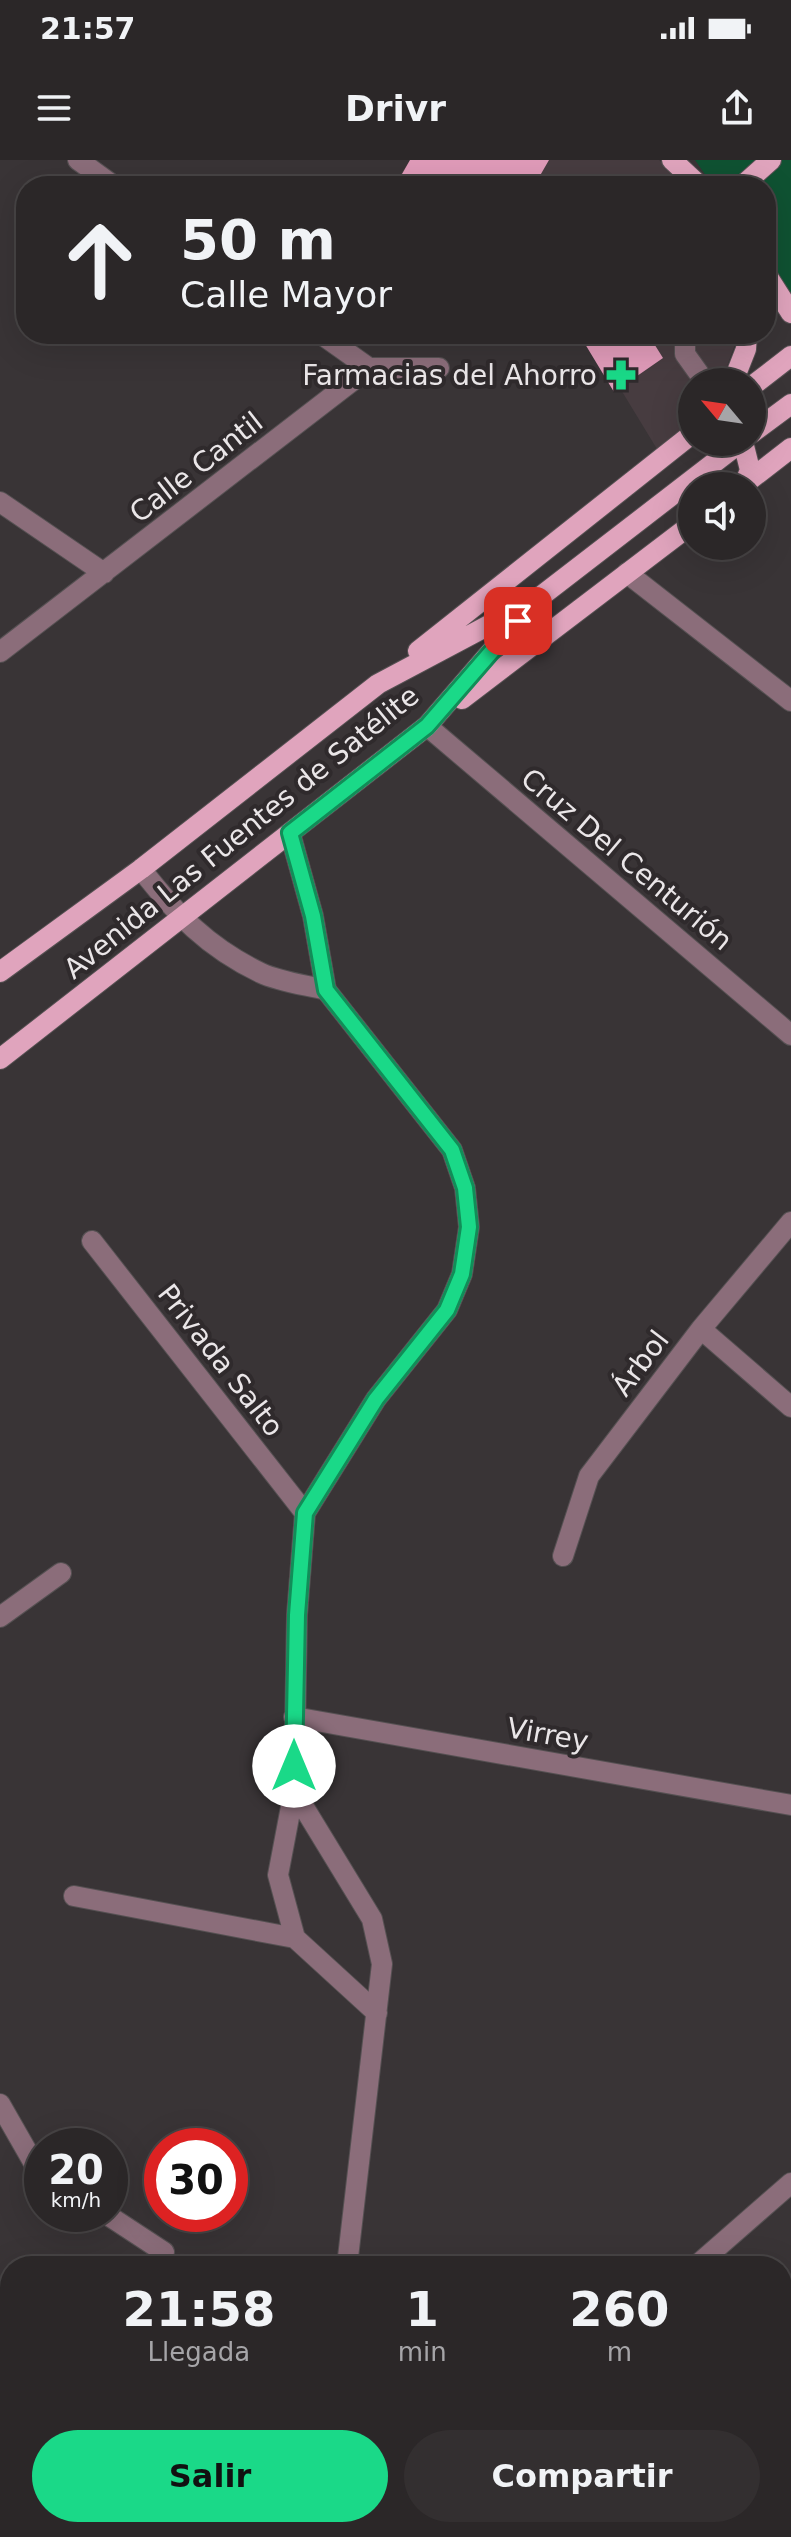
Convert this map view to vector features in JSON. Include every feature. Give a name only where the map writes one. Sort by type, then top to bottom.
[{"type":"main road","points":[[753,176],[771,160]]},
{"type":"main road","points":[[776,290],[791,313]]},
{"type":"main road","points":[[739,368],[746,344]]},
{"type":"main road","points":[[766,375],[791,356]]},
{"type":"main road","points":[[766,423],[791,404]]},
{"type":"main road","points":[[378,684],[678,445]]},
{"type":"main road","points":[[760,472],[791,448]]},
{"type":"main road","name":"Avenida Las Fuentes de Satélite","points":[[0,972],[141,869],[378,684],[536,600],[724,456]]},
{"type":"main road","points":[[427,726],[678,535]]},
{"type":"main road","name":"Avenida Las Fuentes de Satélite","points":[[0,1059],[427,726],[536,600]]},
{"type":"street","points":[[78,160],[100,176]]},
{"type":"street","points":[[335,344],[369,368],[439,368]]},
{"type":"street","points":[[685,344],[685,354],[695,368]]},
{"type":"street","name":"Calle Cantil","points":[[0,652],[369,368]]},
{"type":"street","points":[[0,502],[104,573]]},
{"type":"street","points":[[627,573],[791,701]]},
{"type":"street","name":"Cruz Del Centurión","points":[[427,726],[791,1035]]},
{"type":"street","points":[[290,833],[313,916],[326,990],[452,1150],[465,1188],[469,1227],[462,1274],[447,1310],[376,1399],[305,1513],[294,1717],[294,1791],[278,1875],[295,1938]]},
{"type":"street","points":[[141,869],[180,918],[217,947],[263,974],[326,990]]},
{"type":"street","name":"Árbol","points":[[563,1556],[589,1476],[701,1329],[791,1222]]},
{"type":"street","name":"Privada Salto","points":[[92,1241],[305,1513]]},
{"type":"street","points":[[701,1329],[791,1407]]},
{"type":"street","points":[[0,1617],[61,1573]]},
{"type":"street","name":"Virrey","points":[[294,1717],[791,1805]]},
{"type":"street","points":[[294,1791],[332,1859],[372,1919],[382,1964],[348,2256]]},
{"type":"street","points":[[74,1896],[295,1938],[377,2013]]},
{"type":"street","points":[[0,2104],[24,2146]]},
{"type":"street","points":[[707,2256],[791,2183]]},
{"type":"street","points":[[128,2228],[164,2252]]},
{"type":"shaded area","points":[[410,160],[659,160],[678,176],[400,176]]},
{"type":"shaded area","points":[[593,344],[735,344],[726,368],[678,368],[678,432],[657,449]]},
{"type":"green space","points":[[695,160],[791,160],[791,298],[776,276],[776,176],[706,176]]},
{"type":"building","points":[[410,160],[549,160],[540,176],[402,174]]},
{"type":"building","name":"Farmacias del Ahorro","points":[[585,344],[654,344],[663,358],[614,392]]},
{"type":"place","name":"Farmacias del Ahorro","points":[[621,375]]},
{"type":"route","points":[[294,1766],[297,1615],[305,1513],[376,1399],[447,1310],[462,1274],[469,1227],[465,1188],[452,1150],[326,990],[313,916],[290,833],[427,726],[518,621]]}]
